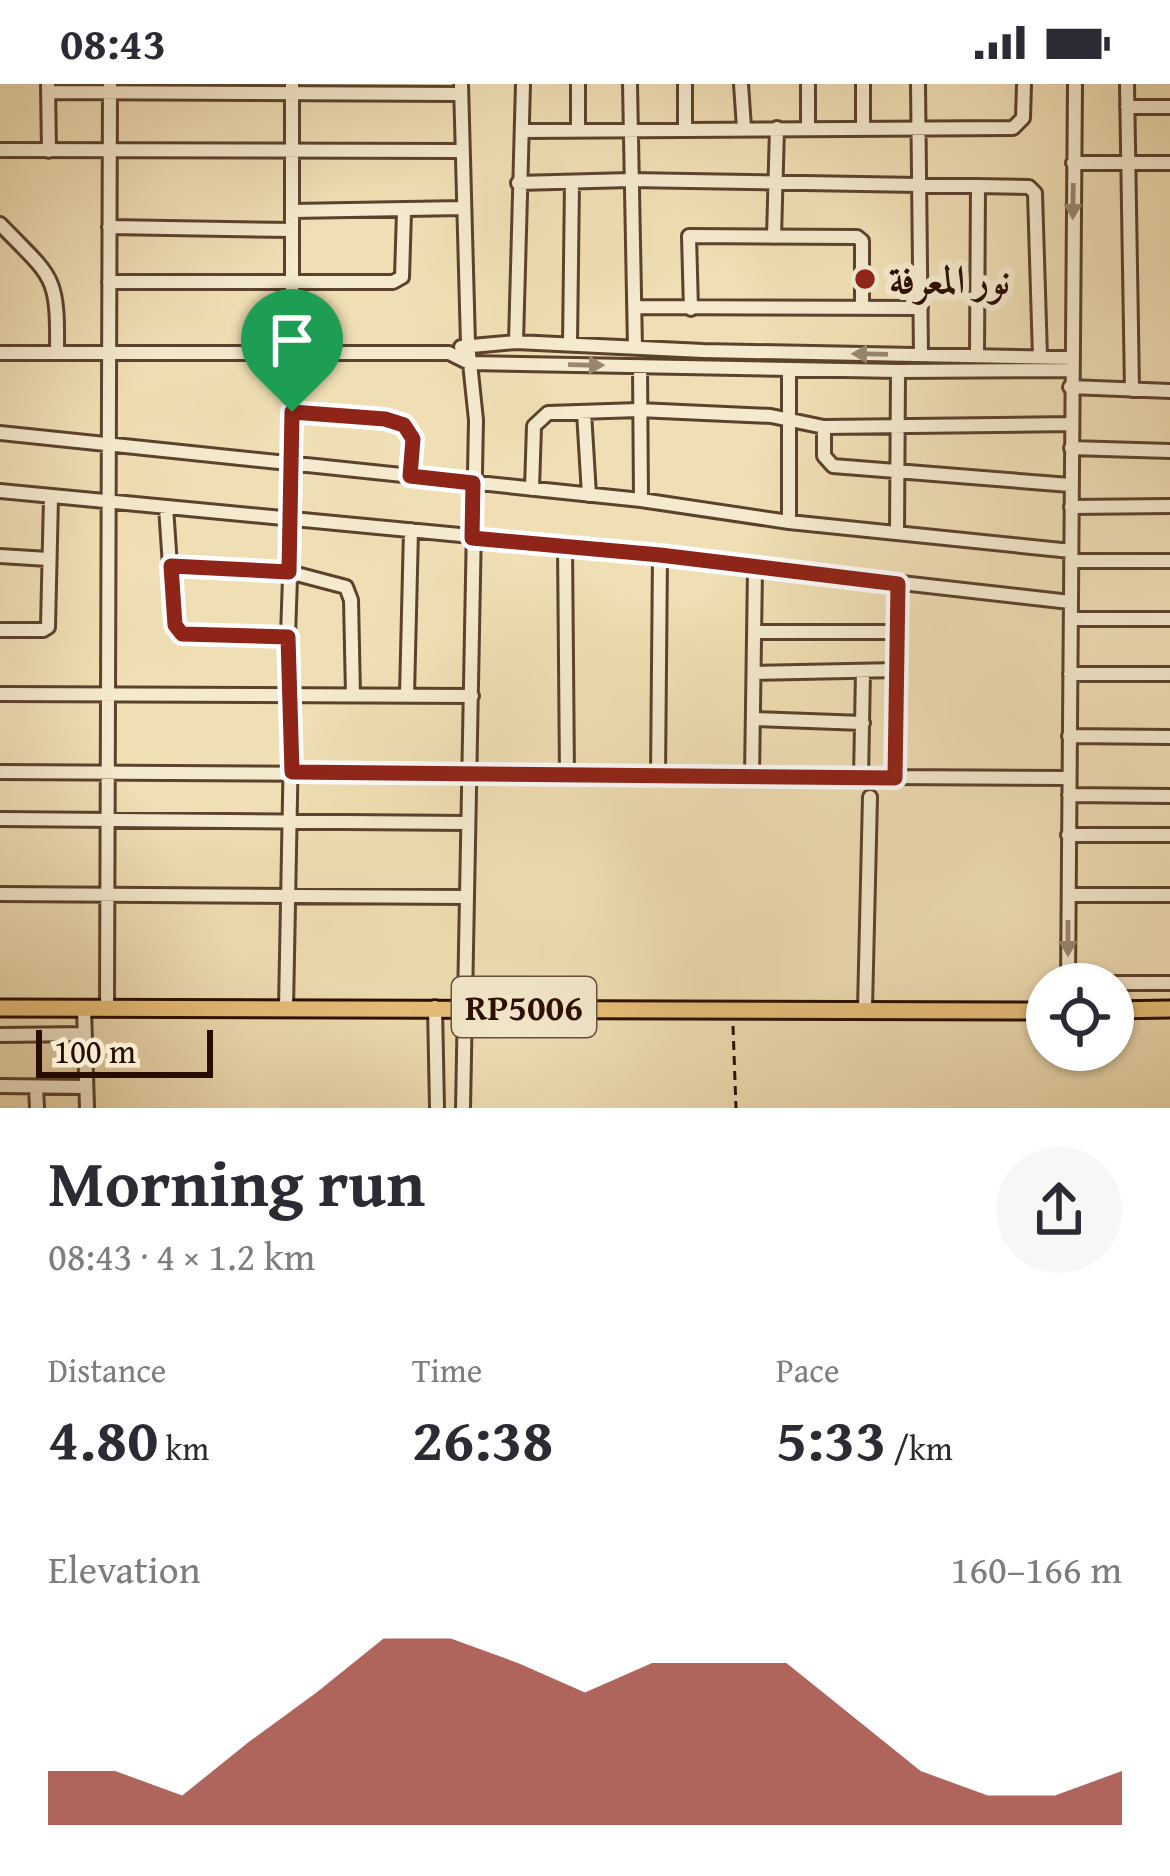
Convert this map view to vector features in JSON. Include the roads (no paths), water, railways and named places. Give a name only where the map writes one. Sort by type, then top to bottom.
[{"type":"main road","name":"RP5006","points":[[0,1008],[1026,1011]]},
{"type":"main road","points":[[1134,1010],[1170,1009]]},
{"type":"street","points":[[516,342],[523,84]]},
{"type":"street","points":[[578,84],[578,128]]},
{"type":"street","points":[[630,84],[635,348]]},
{"type":"street","points":[[685,84],[686,128]]},
{"type":"street","points":[[741,84],[744,128]]},
{"type":"street","points":[[808,84],[808,128]]},
{"type":"street","points":[[863,84],[863,127]]},
{"type":"street","points":[[918,84],[921,355]]},
{"type":"street","points":[[522,131],[1018,127],[1024,113],[1024,84]]},
{"type":"street","points":[[1068,963],[1075,84]]},
{"type":"street","points":[[1127,84],[1132,390]]},
{"type":"street","points":[[49,151],[48,88],[461,89],[468,344],[475,405],[463,1108]]},
{"type":"street","points":[[106,1007],[110,88]]},
{"type":"street","points":[[286,1008],[292,772],[288,637],[292,89]]},
{"type":"street","points":[[1127,107],[1170,107]]},
{"type":"street","points":[[774,236],[777,128]]},
{"type":"street","points":[[0,149],[460,151]]},
{"type":"street","points":[[1073,164],[1170,163]]},
{"type":"street","points":[[518,183],[630,180],[1028,187],[1035,193],[1040,357]]},
{"type":"street","points":[[570,344],[572,182]]},
{"type":"street","points":[[977,356],[978,186]]},
{"type":"street","points":[[292,211],[463,208]]},
{"type":"street","points":[[109,282],[292,285],[399,280],[404,212]]},
{"type":"street","points":[[0,224],[52,281],[57,350]]},
{"type":"street","points":[[109,227],[292,230]]},
{"type":"street","points":[[691,309],[689,236],[860,238],[862,307]]},
{"type":"street","points":[[634,307],[921,308]]},
{"type":"street","points":[[448,353],[468,344],[516,342],[1040,357],[1070,364]]},
{"type":"street","points":[[0,353],[448,353],[469,363],[898,371],[1070,364]]},
{"type":"street","points":[[640,366],[641,500]]},
{"type":"street","points":[[789,369],[789,522]]},
{"type":"street","points":[[897,533],[898,371]]},
{"type":"street","points":[[1070,387],[1170,391]]},
{"type":"street","points":[[532,489],[534,426],[548,413],[639,410],[787,418],[824,427],[1070,424]]},
{"type":"street","points":[[292,412],[385,419],[404,425],[413,439],[410,476]]},
{"type":"street","points":[[584,412],[589,495]]},
{"type":"street","points":[[824,427],[826,462],[899,474],[1070,485]]},
{"type":"street","points":[[0,433],[641,500],[1071,556],[1170,561]]},
{"type":"street","points":[[1071,448],[1170,451]]},
{"type":"street","points":[[0,490],[565,545],[1070,602]]},
{"type":"street","points":[[0,630],[46,629],[51,497]]},
{"type":"street","points":[[1071,507],[1170,506]]},
{"type":"street","points":[[166,507],[175,625],[182,634],[288,637]]},
{"type":"street","points":[[406,695],[411,530]]},
{"type":"street","points":[[565,545],[567,776]]},
{"type":"street","points":[[658,777],[660,555]]},
{"type":"street","points":[[0,556],[49,559]]},
{"type":"street","points":[[171,566],[289,572],[343,584],[351,593],[353,695]]},
{"type":"street","points":[[752,777],[755,569]]},
{"type":"street","points":[[895,778],[898,584]]},
{"type":"street","points":[[1071,619],[1170,619]]},
{"type":"street","points":[[754,632],[898,632]]},
{"type":"street","points":[[754,673],[898,670]]},
{"type":"street","points":[[861,779],[863,671]]},
{"type":"street","points":[[1070,674],[1170,674]]},
{"type":"street","points":[[0,694],[472,696]]},
{"type":"street","points":[[754,719],[863,723]]},
{"type":"street","points":[[1069,736],[1170,737]]},
{"type":"street","points":[[0,772],[1069,778]]},
{"type":"street","points":[[1069,795],[1170,796]]},
{"type":"street","points":[[865,1008],[870,797]]},
{"type":"street","points":[[0,819],[468,823]]},
{"type":"street","points":[[1068,836],[1170,835]]},
{"type":"street","points":[[0,894],[467,897]]},
{"type":"street","points":[[1069,895],[1170,895]]},
{"type":"street","points":[[1134,983],[1170,983]]},
{"type":"street","points":[[84,1007],[87,1108]]},
{"type":"street","points":[[434,1007],[436,1108]]},
{"type":"street","points":[[0,1035],[85,1034]]},
{"type":"street","points":[[0,1086],[86,1088]]},
{"type":"street","points":[[36,1087],[37,1108]]},
{"type":"place","name":"نور المعرفة","points":[[865,279]]}]
